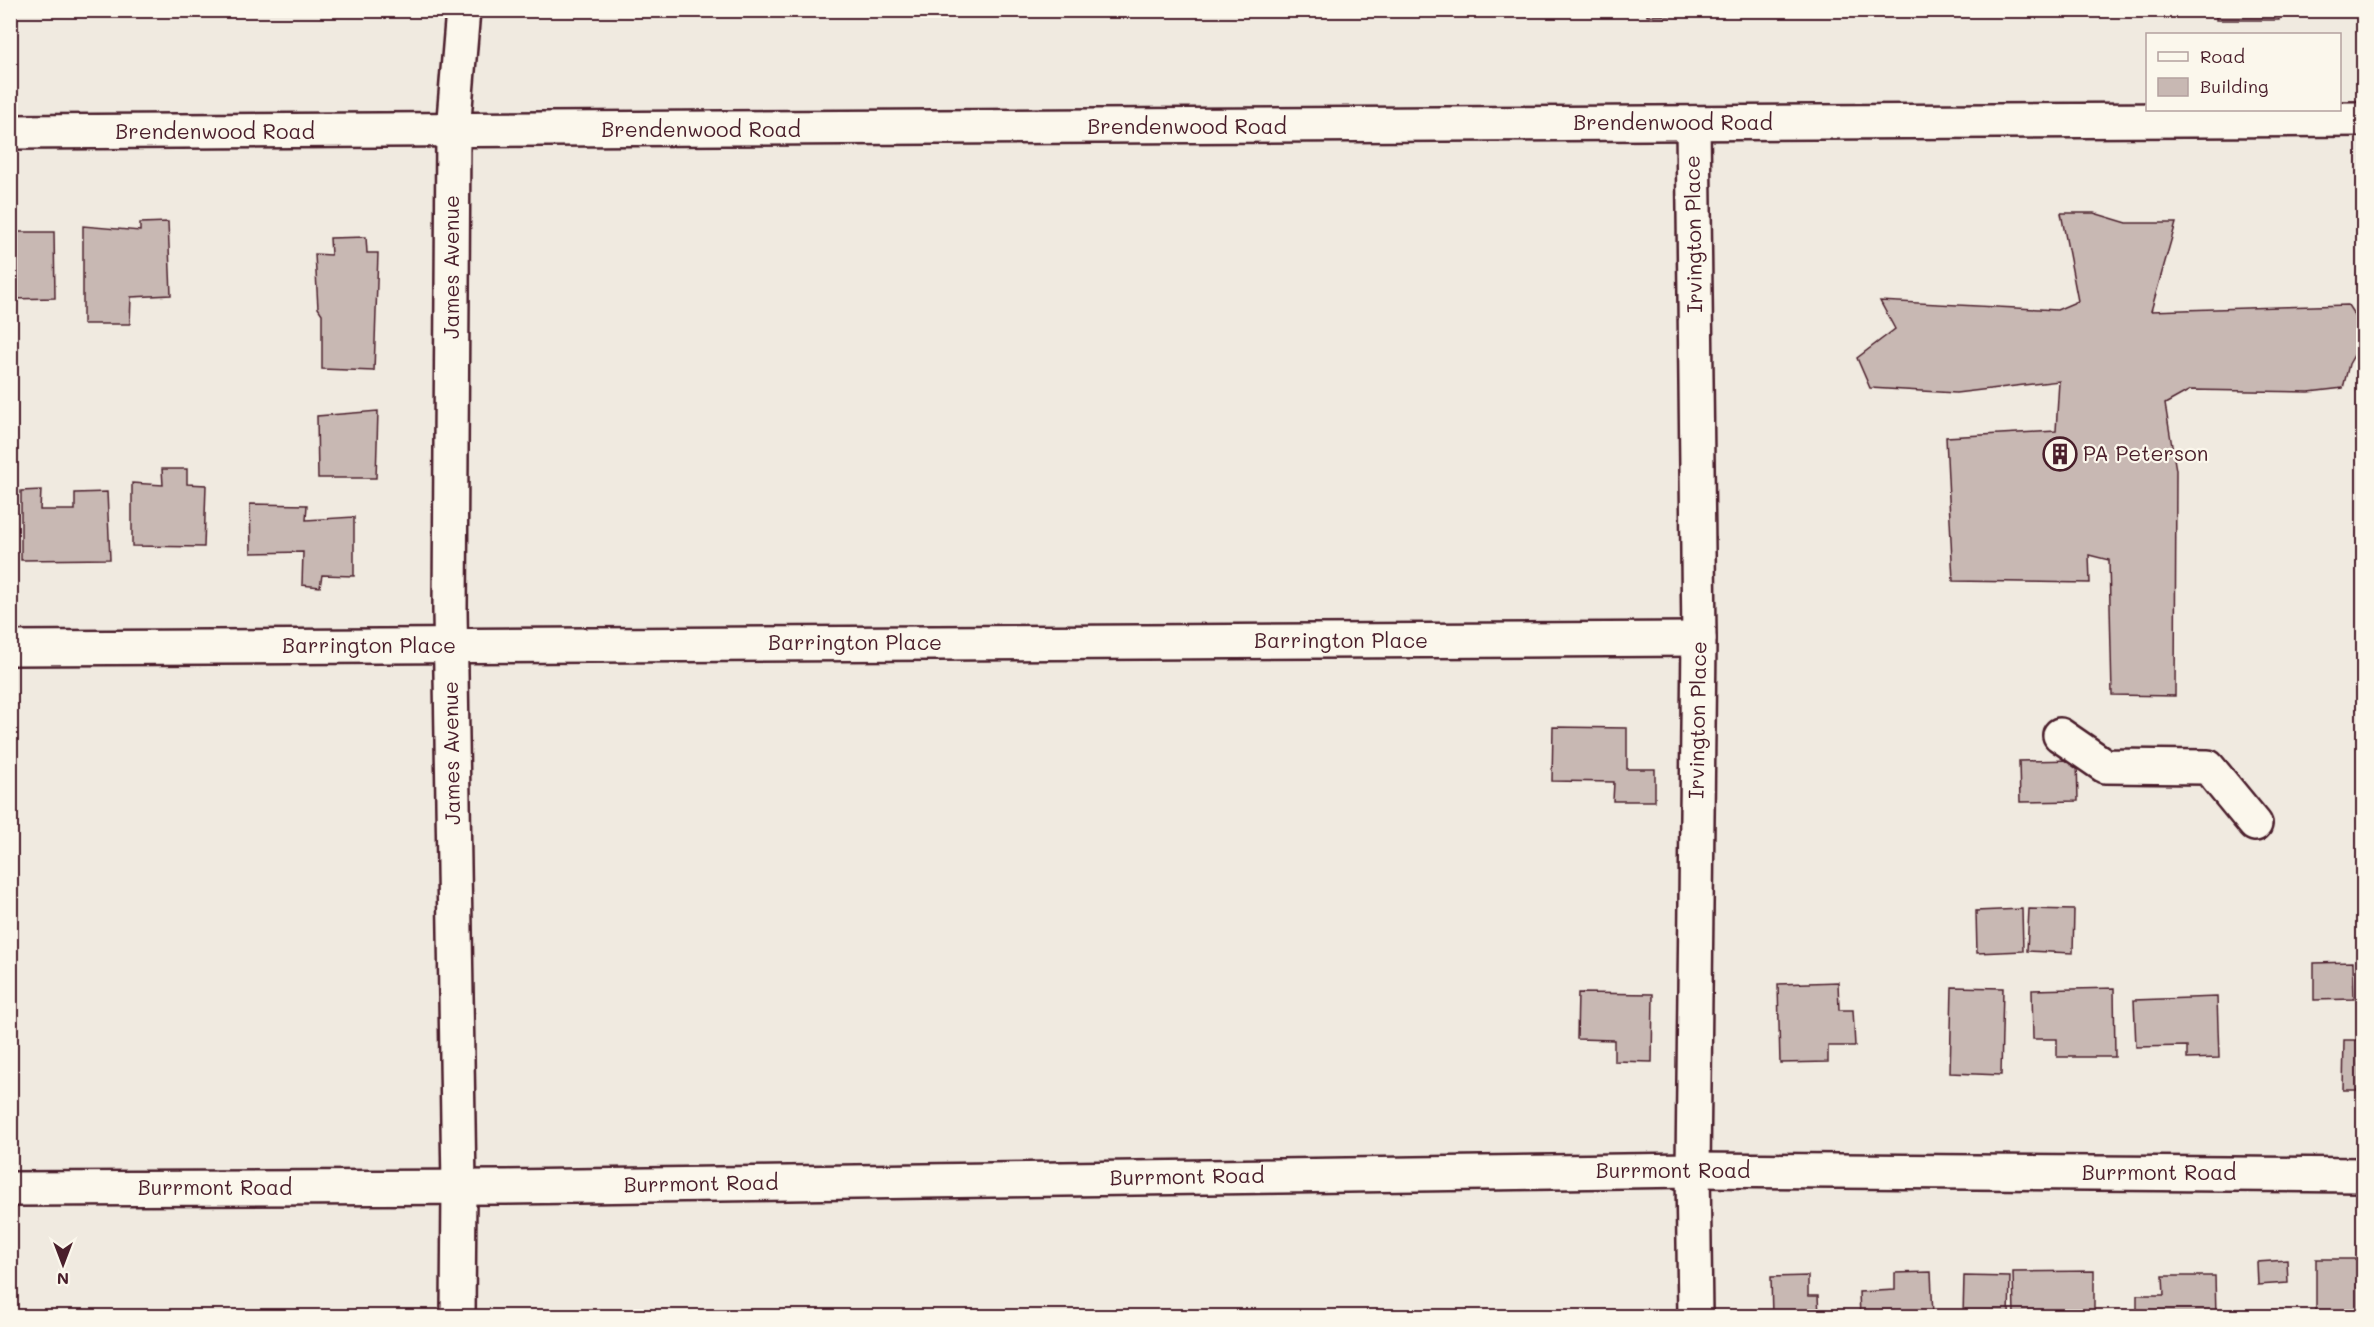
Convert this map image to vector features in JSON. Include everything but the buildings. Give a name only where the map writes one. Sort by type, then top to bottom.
[{"type":"street","name":"James Avenue","points":[[458,1317],[459,1187],[450,646],[453,131],[463,10]]},
{"type":"street","name":"Brendenwood Road","points":[[10,132],[2364,119]]},
{"type":"street","name":"Irvington Place","points":[[1693,123],[1699,639],[1693,1170],[1695,1317]]},
{"type":"street","name":"Barrington Place","points":[[10,648],[1699,639]]},
{"type":"street","points":[[2060,735],[2104,766],[2208,767],[2255,824]]},
{"type":"street","name":"Burrmont Road","points":[[10,1189],[459,1187],[1693,1170],[2364,1175]]},
{"type":"place","name":"PA Peterson","points":[[2060,454]]}]
